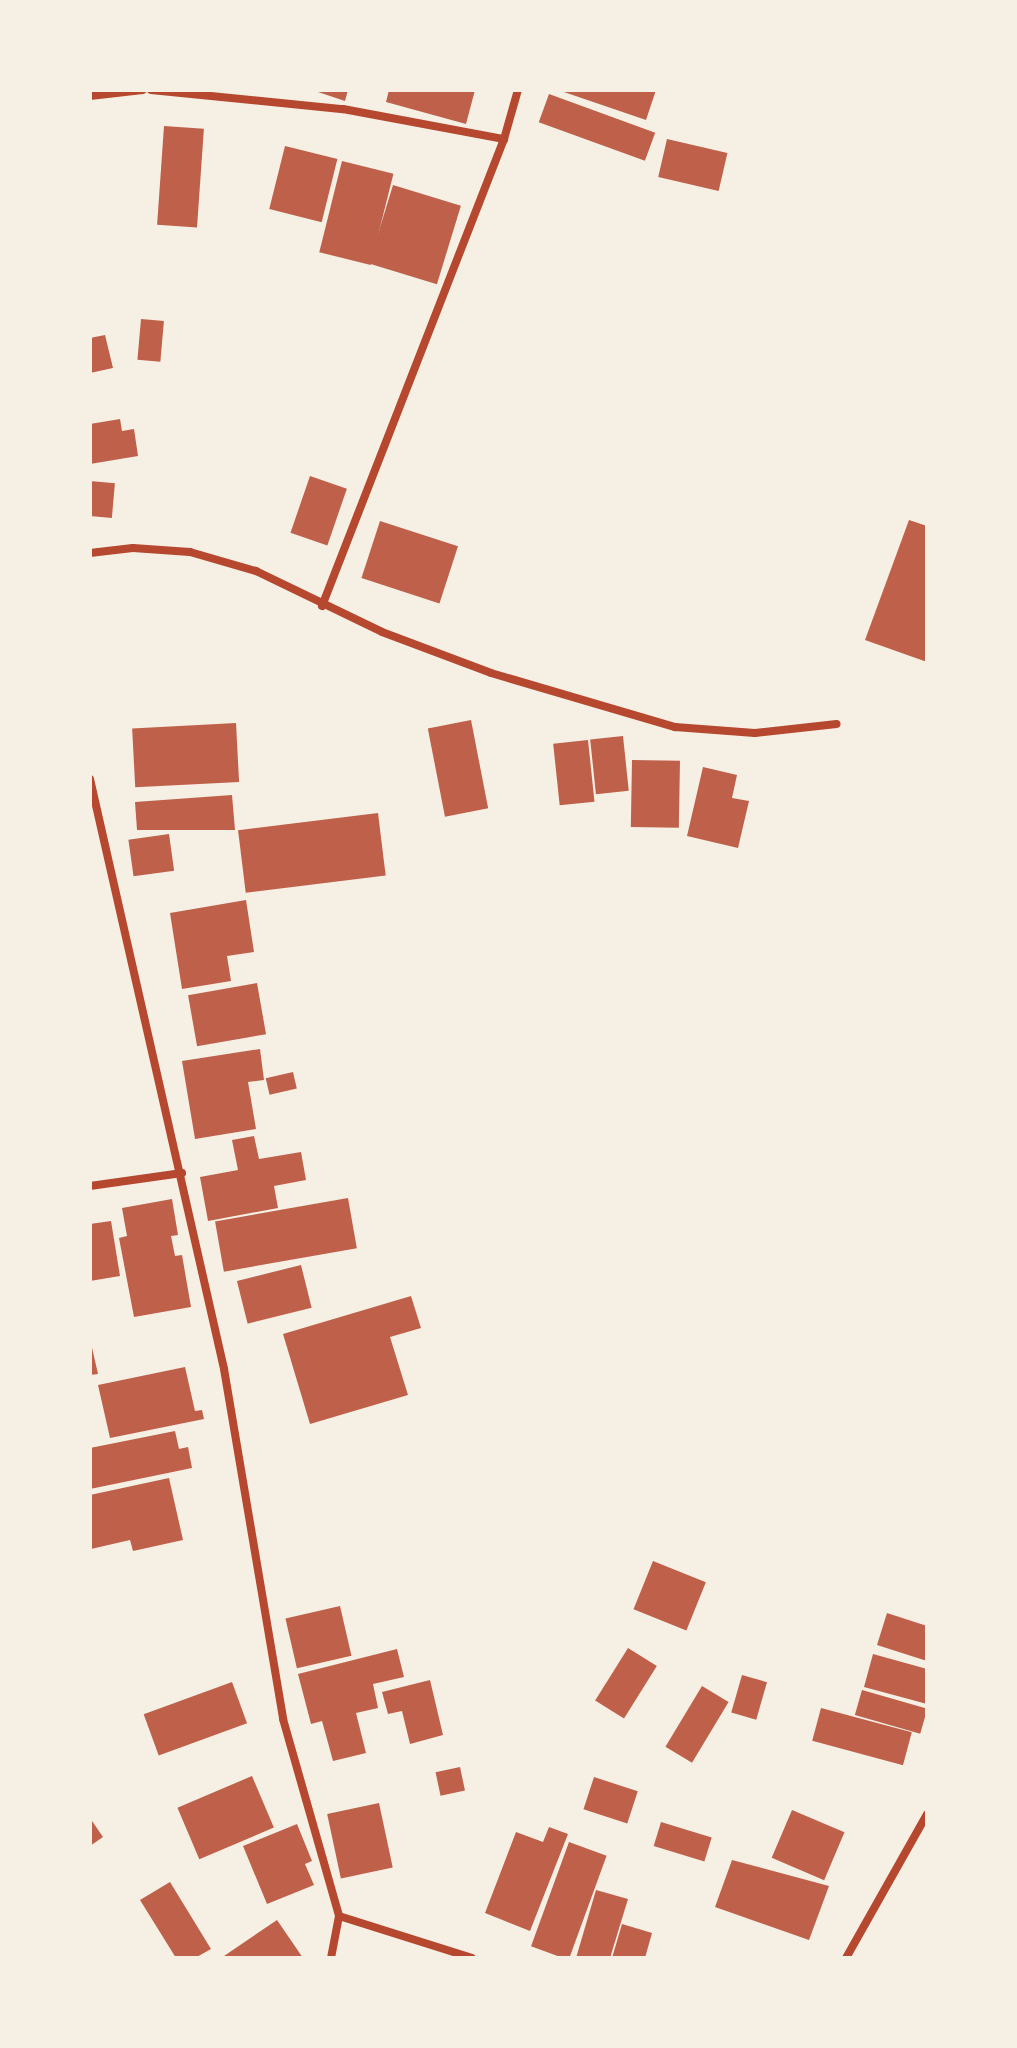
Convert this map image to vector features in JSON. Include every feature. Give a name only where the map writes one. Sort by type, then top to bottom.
[{"type":"street","points":[[90,96],[143,90]]},
{"type":"street","points":[[151,90],[343,109],[504,139]]},
{"type":"street","points":[[322,606],[504,139],[518,90]]},
{"type":"street","points":[[90,553],[133,548],[190,552],[256,571],[322,606],[491,673],[675,727],[755,733],[837,724]]},
{"type":"street","points":[[90,779],[182,1173],[224,1369],[283,1719],[339,1916],[331,1958]]},
{"type":"street","points":[[90,1186],[182,1173]]},
{"type":"street","points":[[846,1958],[927,1814]]},
{"type":"street","points":[[339,1916],[472,1958]]},
{"type":"building","points":[[312,90],[348,90],[345,101]]},
{"type":"building","points":[[389,90],[475,90],[466,124],[386,102]]},
{"type":"building","points":[[558,90],[656,90],[646,120]]},
{"type":"building","points":[[549,94],[655,133],[645,161],[539,122]]},
{"type":"building","points":[[164,126],[204,129],[197,228],[157,225]]},
{"type":"building","points":[[667,139],[727,153],[719,191],[658,177]]},
{"type":"building","points":[[285,146],[337,159],[322,222],[269,209]]},
{"type":"building","points":[[342,161],[393,174],[371,265],[319,252]]},
{"type":"building","points":[[393,185],[461,206],[437,284],[369,263]]},
{"type":"building","points":[[141,319],[164,321],[160,362],[137,360]]},
{"type":"building","points":[[105,335],[113,368],[90,373],[90,338]]},
{"type":"building","points":[[120,419],[122,431],[134,429],[138,456],[90,464],[90,424]]},
{"type":"building","points":[[310,476],[347,489],[327,545],[290,533]]},
{"type":"building","points":[[90,481],[115,483],[112,518],[90,516]]},
{"type":"building","points":[[909,520],[927,526],[927,662],[865,640]]},
{"type":"building","points":[[380,521],[458,546],[439,603],[361,578]]},
{"type":"building","points":[[471,720],[488,808],[445,817],[428,728]]},
{"type":"building","points":[[236,723],[239,782],[135,787],[132,728]]},
{"type":"building","points":[[623,736],[629,791],[596,794],[590,739]]},
{"type":"building","points":[[588,740],[594,802],[560,805],[553,744]]},
{"type":"building","points":[[632,760],[680,761],[679,828],[631,827]]},
{"type":"building","points":[[703,767],[737,775],[732,798],[749,801],[738,848],[687,836]]},
{"type":"building","points":[[232,795],[235,830],[137,830],[135,802]]},
{"type":"building","points":[[378,813],[386,876],[246,893],[238,830]]},
{"type":"building","points":[[169,834],[174,871],[134,876],[128,840]]},
{"type":"building","points":[[246,900],[254,952],[227,956],[231,981],[182,989],[170,913]]},
{"type":"building","points":[[257,983],[266,1034],[197,1046],[188,995]]},
{"type":"building","points":[[260,1049],[264,1080],[248,1082],[256,1129],[195,1139],[182,1061]]},
{"type":"building","points":[[293,1072],[297,1089],[270,1095],[266,1078]]},
{"type":"building","points":[[254,1136],[259,1159],[301,1152],[306,1180],[274,1186],[278,1208],[208,1221],[200,1177],[238,1170],[232,1140]]},
{"type":"building","points":[[348,1198],[357,1248],[224,1272],[215,1221]]},
{"type":"building","points":[[172,1199],[178,1235],[171,1236],[175,1256],[182,1255],[191,1307],[134,1317],[119,1238],[127,1236],[122,1208]]},
{"type":"building","points":[[111,1221],[120,1276],[90,1281],[90,1224]]},
{"type":"building","points":[[301,1265],[312,1308],[248,1324],[237,1281]]},
{"type":"building","points":[[411,1296],[421,1328],[390,1337],[408,1395],[310,1424],[283,1334]]},
{"type":"building","points":[[90,1339],[98,1374],[90,1375]]},
{"type":"building","points":[[185,1367],[195,1411],[202,1410],[204,1419],[110,1438],[98,1385]]},
{"type":"building","points":[[175,1431],[179,1449],[188,1447],[192,1468],[90,1489],[90,1448]]},
{"type":"building","points":[[169,1478],[183,1540],[133,1551],[130,1540],[91,1549],[90,1495]]},
{"type":"building","points":[[653,1561],[706,1582],[686,1631],[634,1609]]},
{"type":"building","points":[[340,1606],[351,1656],[297,1668],[285,1619]]},
{"type":"building","points":[[887,1613],[927,1626],[927,1661],[877,1645]]},
{"type":"building","points":[[628,1648],[657,1666],[624,1719],[595,1701]]},
{"type":"building","points":[[397,1649],[404,1677],[373,1684],[378,1708],[356,1713],[366,1753],[333,1761],[322,1721],[311,1724],[298,1674]]},
{"type":"building","points":[[873,1654],[927,1669],[927,1704],[864,1687]]},
{"type":"building","points":[[742,1675],[767,1682],[756,1720],[731,1712]]},
{"type":"building","points":[[430,1680],[443,1735],[410,1744],[402,1711],[388,1714],[382,1692]]},
{"type":"building","points":[[232,1682],[247,1723],[159,1755],[144,1714]]},
{"type":"building","points":[[702,1686],[729,1702],[692,1763],[665,1747]]},
{"type":"building","points":[[862,1690],[927,1709],[920,1734],[855,1715]]},
{"type":"building","points":[[821,1708],[912,1732],[903,1765],[812,1741]]},
{"type":"building","points":[[460,1767],[465,1790],[441,1796],[436,1772]]},
{"type":"building","points":[[252,1776],[274,1828],[199,1859],[177,1808]]},
{"type":"building","points":[[594,1777],[638,1791],[627,1824],[583,1809]]},
{"type":"building","points":[[379,1803],[393,1868],[341,1879],[327,1814]]},
{"type":"building","points":[[792,1810],[844,1832],[824,1880],[772,1858]]},
{"type":"building","points":[[90,1818],[103,1837],[90,1846]]},
{"type":"building","points":[[661,1822],[712,1837],[704,1861],[654,1846]]},
{"type":"building","points":[[297,1824],[312,1861],[305,1864],[314,1885],[267,1904],[243,1846]]},
{"type":"building","points":[[549,1827],[568,1834],[530,1931],[485,1913],[516,1832],[543,1842]]},
{"type":"building","points":[[569,1842],[607,1856],[569,1958],[531,1946]]},
{"type":"building","points":[[732,1860],[829,1886],[809,1940],[715,1907]]},
{"type":"building","points":[[170,1882],[211,1949],[195,1958],[176,1958],[140,1900]]},
{"type":"building","points":[[596,1890],[628,1899],[610,1958],[576,1958]]},
{"type":"building","points":[[277,1920],[303,1958],[224,1956]]},
{"type":"building","points":[[622,1924],[652,1933],[645,1958],[612,1958]]}]
